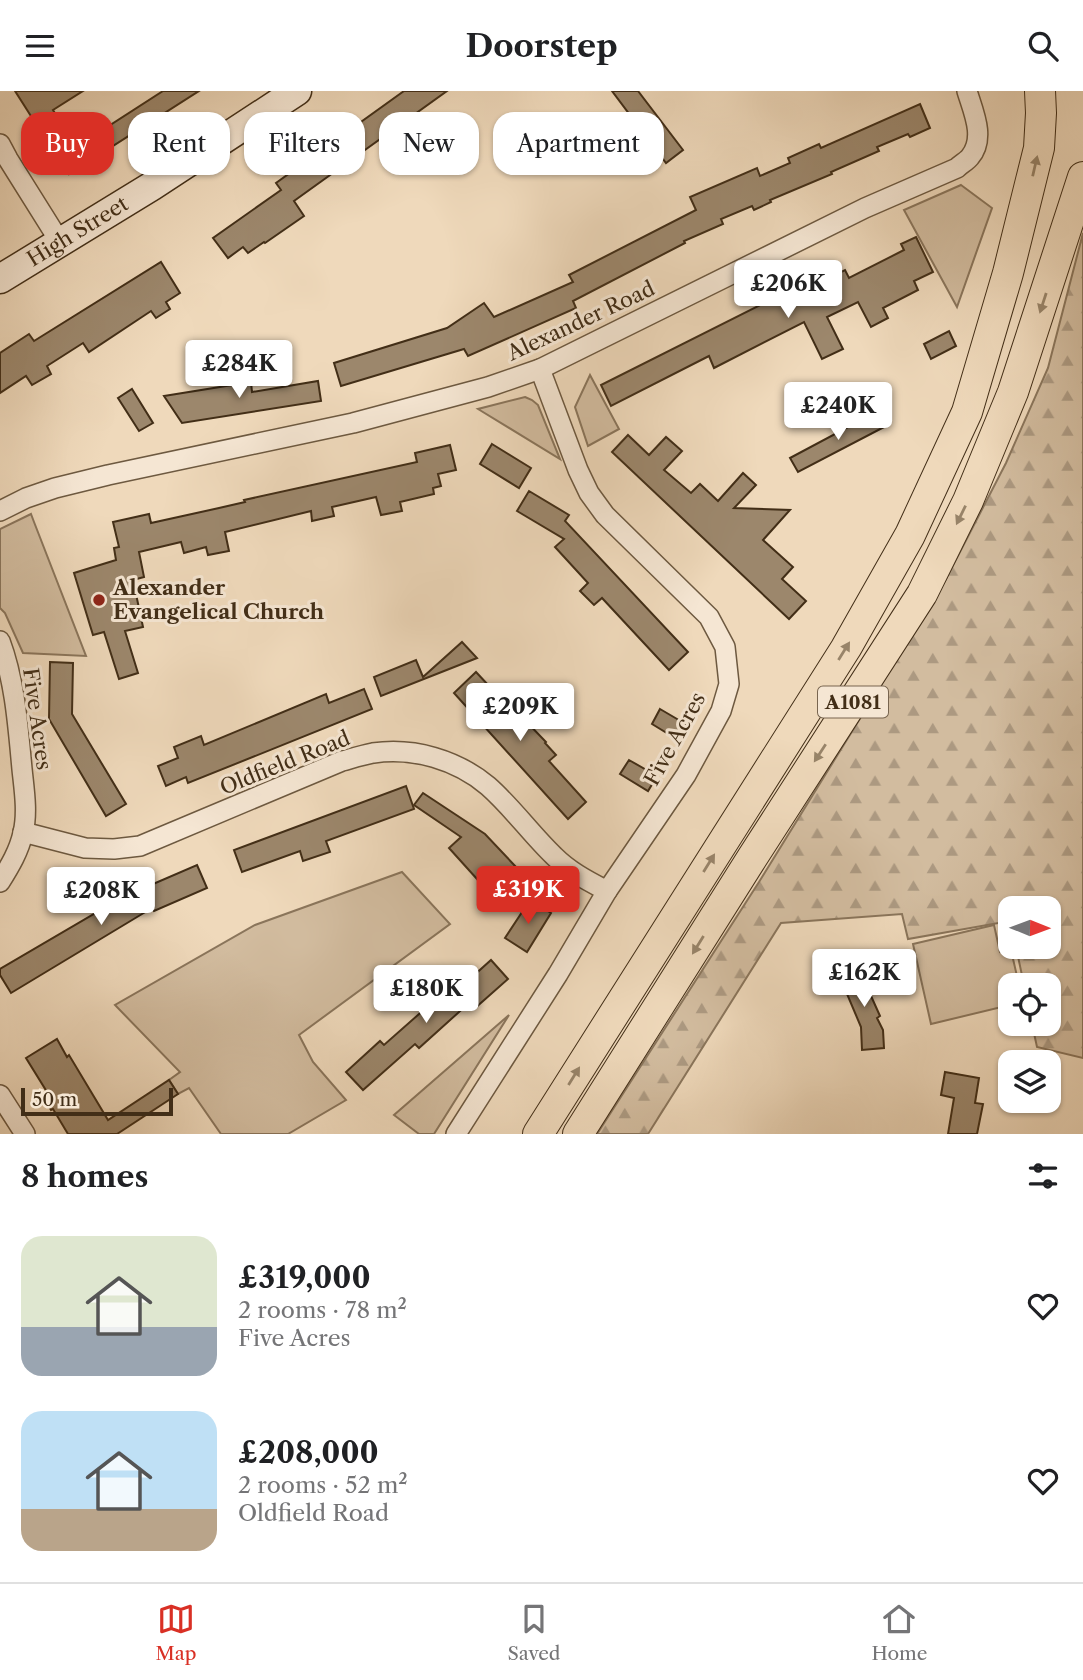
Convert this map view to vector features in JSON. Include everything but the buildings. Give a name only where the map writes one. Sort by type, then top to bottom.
[{"type":"main road","name":"A1081","points":[[538,1134],[846,648],[910,535],[967,412],[1008,274],[1039,148],[1040,91]]},
{"type":"main road","name":"A1081","points":[[579,1134],[922,594],[968,501],[1013,392],[1083,177]]},
{"type":"street","name":"High Street","points":[[0,279],[152,186],[297,91]]},
{"type":"street","name":"Alexander Road","points":[[0,511],[55,488],[353,423],[488,387],[540,369],[853,214],[957,167],[970,158],[977,139],[975,118],[967,91]]},
{"type":"street","points":[[0,144],[60,242]]},
{"type":"street","name":"Five Acres","points":[[456,1134],[551,986],[607,891],[685,775],[720,711],[729,684],[725,647],[709,617],[606,515],[589,493],[540,369]]},
{"type":"street","name":"Five Acres","points":[[0,641],[8,664],[12,689],[25,804],[23,832],[17,853],[0,882]]},
{"type":"street","name":"Oldfield Road","points":[[23,832],[85,848],[139,846],[342,761],[372,753],[416,753],[461,767],[488,787],[555,857],[576,874],[607,891]]},
{"type":"street","points":[[0,1095],[24,1134]]},
{"type":"green space","points":[[961,185],[992,208],[957,307],[904,210]]},
{"type":"green space","points":[[1083,233],[1083,1058],[1061,1053],[1061,1050],[1037,1047],[1035,1036],[1061,1036],[1061,973],[1021,973],[1019,959],[1061,959],[1061,896],[998,896],[998,923],[908,939],[902,914],[781,923],[648,1134],[597,1134],[759,882],[945,581],[1006,463],[1048,368]]},
{"type":"green space","points":[[590,375],[619,429],[588,446],[575,407]]},
{"type":"green space","points":[[525,397],[538,405],[560,459],[478,409]]},
{"type":"green space","points":[[31,514],[86,656],[23,653],[5,613],[0,608],[0,529]]},
{"type":"green space","points":[[402,872],[450,924],[299,1035],[313,1062],[346,1100],[288,1134],[221,1134],[189,1088],[178,1094],[169,1080],[180,1072],[115,1005],[255,925]]},
{"type":"green space","points":[[994,925],[998,959],[1013,959],[1016,973],[998,973],[998,1008],[931,1024],[913,944]]},
{"type":"green space","points":[[509,1015],[434,1134],[419,1134],[394,1115]]},
{"type":"place","name":"Alexander Evangelical Church","points":[[99,600]]}]
